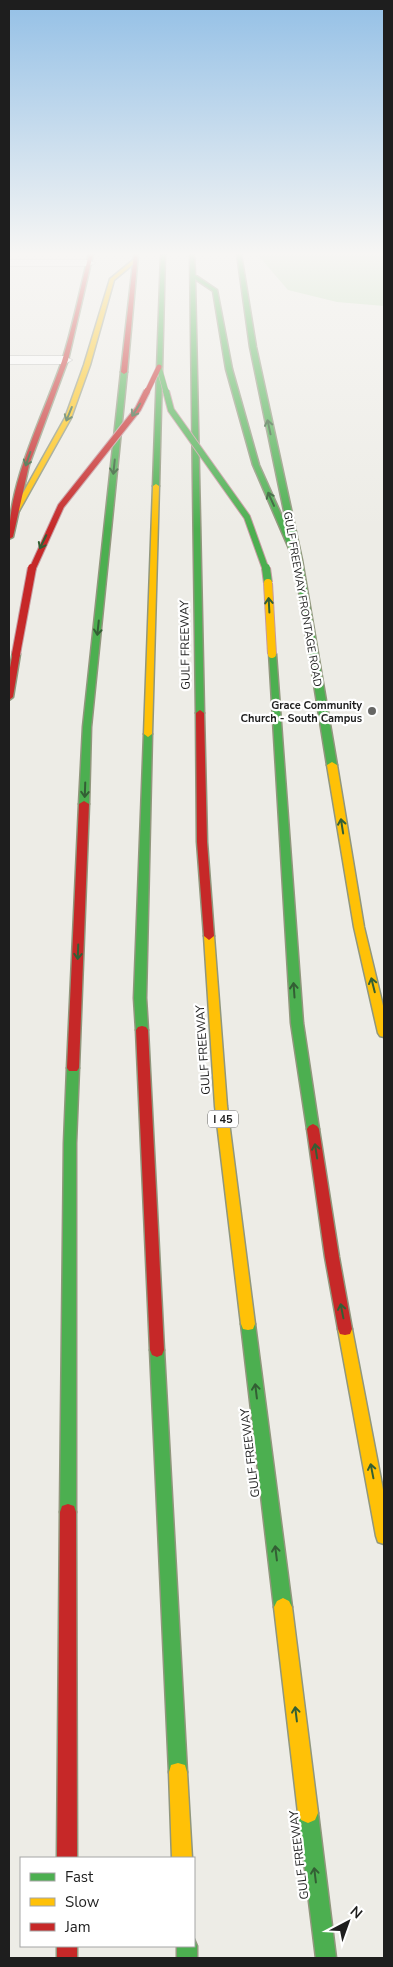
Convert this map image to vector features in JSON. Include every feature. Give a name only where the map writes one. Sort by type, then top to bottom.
[{"type":"main road","points":[[9,537],[26,466],[68,346]]},
{"type":"main road","points":[[16,511],[68,418],[93,346]]},
{"type":"main road","points":[[67,1857],[70,1143],[87,727],[127,346]]},
{"type":"main road","points":[[160,346],[140,998],[182,1857]]},
{"type":"main road","name":"GULF FREEWAY","points":[[193,346],[202,842],[221,1106],[326,1958]]},
{"type":"main road","points":[[225,346],[229,369],[256,465],[298,560]]},
{"type":"main road","name":"GULF FREEWAY FRONTAGE ROAD","points":[[253,346],[298,560],[359,927],[384,1033]]},
{"type":"main road","points":[[159,367],[171,410],[247,517],[268,574],[297,1023],[332,1257],[384,1536]]},
{"type":"main road","points":[[9,696],[33,564],[61,506],[138,410],[159,367]]},
{"type":"street","points":[[9,360],[65,360]]},
{"type":"traffic: fast","points":[[156,486],[160,346]]},
{"type":"traffic: fast","points":[[194,346],[200,713]]},
{"type":"traffic: fast","points":[[225,346],[229,369],[256,465],[298,560]]},
{"type":"traffic: fast","points":[[253,346],[298,560],[332,765]]},
{"type":"traffic: fast","points":[[159,367],[171,410],[247,517],[268,574],[268,583]]},
{"type":"traffic: fast","points":[[84,804],[87,727],[124,372]]},
{"type":"traffic: fast","points":[[272,654],[297,1023],[313,1129]]},
{"type":"traffic: fast","points":[[142,1030],[140,998],[148,734]]},
{"type":"traffic: fast","points":[[68,1512],[70,1143],[73,1068]]},
{"type":"traffic: fast","points":[[248,1324],[283,1607]]},
{"type":"traffic: fast","points":[[157,1350],[178,1772]]},
{"type":"traffic: fast","points":[[308,1813],[326,1958]]},
{"type":"traffic: fast","points":[[187,1947],[187,1958]]},
{"type":"traffic: slow","points":[[16,511],[68,418],[93,346]]},
{"type":"traffic: slow","points":[[148,734],[156,486]]},
{"type":"traffic: slow","points":[[268,583],[272,654]]},
{"type":"traffic: slow","points":[[332,765],[359,927],[384,1033]]},
{"type":"traffic: slow","points":[[209,936],[221,1106],[248,1324]]},
{"type":"traffic: slow","points":[[345,1329],[384,1536]]},
{"type":"traffic: slow","points":[[283,1607],[308,1813]]},
{"type":"traffic: slow","points":[[178,1772],[182,1857]]},
{"type":"traffic: jam","points":[[9,537],[26,465],[68,346]]},
{"type":"traffic: jam","points":[[124,372],[127,346]]},
{"type":"traffic: jam","points":[[16,654],[33,564],[61,506],[138,409],[159,367]]},
{"type":"traffic: jam","points":[[9,697],[16,654]]},
{"type":"traffic: jam","points":[[200,713],[202,842],[209,936]]},
{"type":"traffic: jam","points":[[73,1068],[84,804]]},
{"type":"traffic: jam","points":[[142,1030],[157,1350]]},
{"type":"traffic: jam","points":[[313,1129],[345,1329]]},
{"type":"traffic: jam","points":[[67,1857],[68,1512]]},
{"type":"traffic: jam","points":[[67,1947],[67,1958]]},
{"type":"place","name":"Grace Community Church - South Campus","points":[[372,711]]}]
